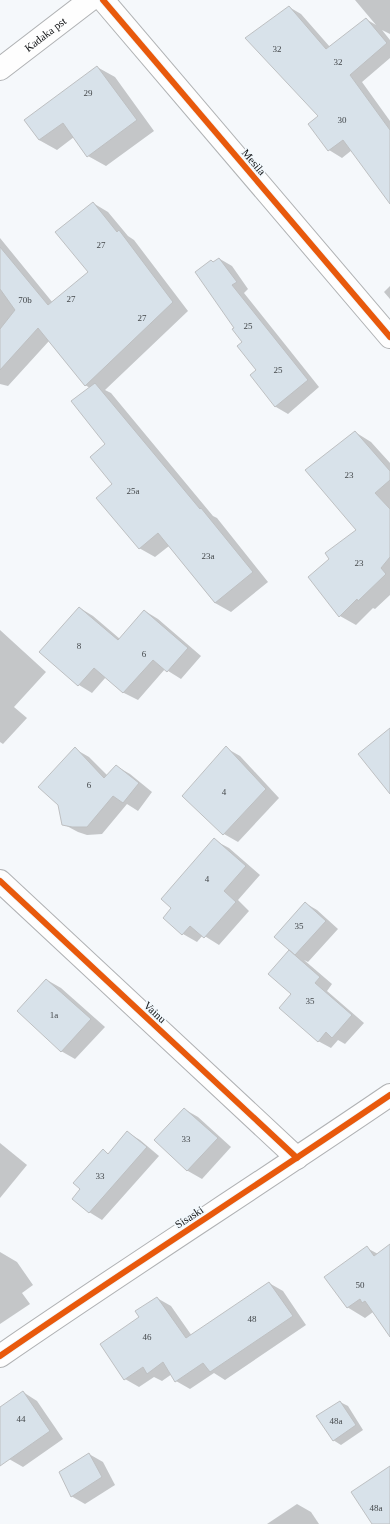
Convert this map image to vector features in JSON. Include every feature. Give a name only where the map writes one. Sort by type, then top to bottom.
[{"type":"street","name":"Kadaka pst","points":[[0,69],[90,0]]},
{"type":"street","name":"Mesila","points":[[103,0],[390,337]]},
{"type":"street","name":"Vainu","points":[[0,881],[297,1158]]},
{"type":"street","name":"Sisaski","points":[[0,1356],[87,1296],[390,1095]]},
{"type":"building","points":[[289,6],[326,49],[366,18],[387,43],[350,75],[390,130],[390,204],[343,140],[328,151],[308,124],[318,116],[245,38]]},
{"type":"building","points":[[97,66],[137,120],[87,157],[63,123],[39,140],[24,120]]},
{"type":"building","points":[[93,202],[117,232],[119,230],[173,302],[85,386],[38,328],[0,370],[0,329],[15,310],[0,289],[0,247],[48,305],[88,272],[55,232]]},
{"type":"building","points":[[219,258],[237,282],[232,285],[308,380],[275,407],[250,375],[256,370],[237,346],[242,342],[195,272],[211,260],[213,262]]},
{"type":"building","points":[[95,383],[253,572],[215,603],[158,533],[139,549],[96,498],[112,484],[90,457],[105,444],[71,401]]},
{"type":"building","points":[[355,431],[390,471],[390,480],[375,493],[390,509],[390,557],[381,568],[386,574],[339,617],[308,577],[329,559],[325,553],[356,530],[305,470]]},
{"type":"building","points":[[79,607],[118,640],[144,610],[188,648],[167,672],[153,660],[123,693],[94,668],[78,686],[39,652]]},
{"type":"building","points":[[390,728],[390,794],[358,754]]},
{"type":"building","points":[[226,746],[266,789],[223,835],[182,796]]},
{"type":"building","points":[[75,747],[104,778],[116,765],[139,783],[123,803],[113,796],[87,827],[62,825],[58,805],[38,787]]},
{"type":"building","points":[[214,838],[246,866],[224,891],[236,902],[204,938],[190,926],[182,935],[163,918],[171,908],[161,899]]},
{"type":"building","points":[[305,902],[326,921],[295,955],[274,937]]},
{"type":"building","points":[[289,950],[320,977],[315,983],[352,1015],[332,1038],[326,1032],[318,1042],[279,1008],[291,994],[268,974]]},
{"type":"building","points":[[46,979],[91,1019],[61,1052],[17,1011]]},
{"type":"building","points":[[184,1108],[218,1138],[187,1171],[154,1140]]},
{"type":"building","points":[[127,1131],[147,1147],[89,1213],[72,1199],[80,1189],[73,1183],[103,1149],[108,1154]]},
{"type":"building","points":[[390,1244],[390,1337],[365,1301],[362,1303],[360,1299],[347,1308],[324,1277],[367,1246],[374,1256]]},
{"type":"building","points":[[269,1282],[293,1316],[210,1372],[203,1363],[175,1382],[163,1362],[147,1374],[143,1367],[124,1380],[100,1344],[139,1317],[135,1311],[157,1297],[186,1338]]},
{"type":"building","points":[[23,1391],[50,1431],[0,1466],[0,1407]]},
{"type":"building","points":[[340,1401],[356,1425],[333,1441],[316,1416]]},
{"type":"building","points":[[89,1453],[102,1477],[71,1497],[59,1472]]},
{"type":"building","points":[[390,1466],[390,1524],[372,1524],[351,1492]]},
{"type":"cycle path","points":[[103,0],[390,337]]},
{"type":"cycle path","points":[[0,881],[297,1158]]},
{"type":"cycle path","points":[[0,1356],[390,1095]]}]
